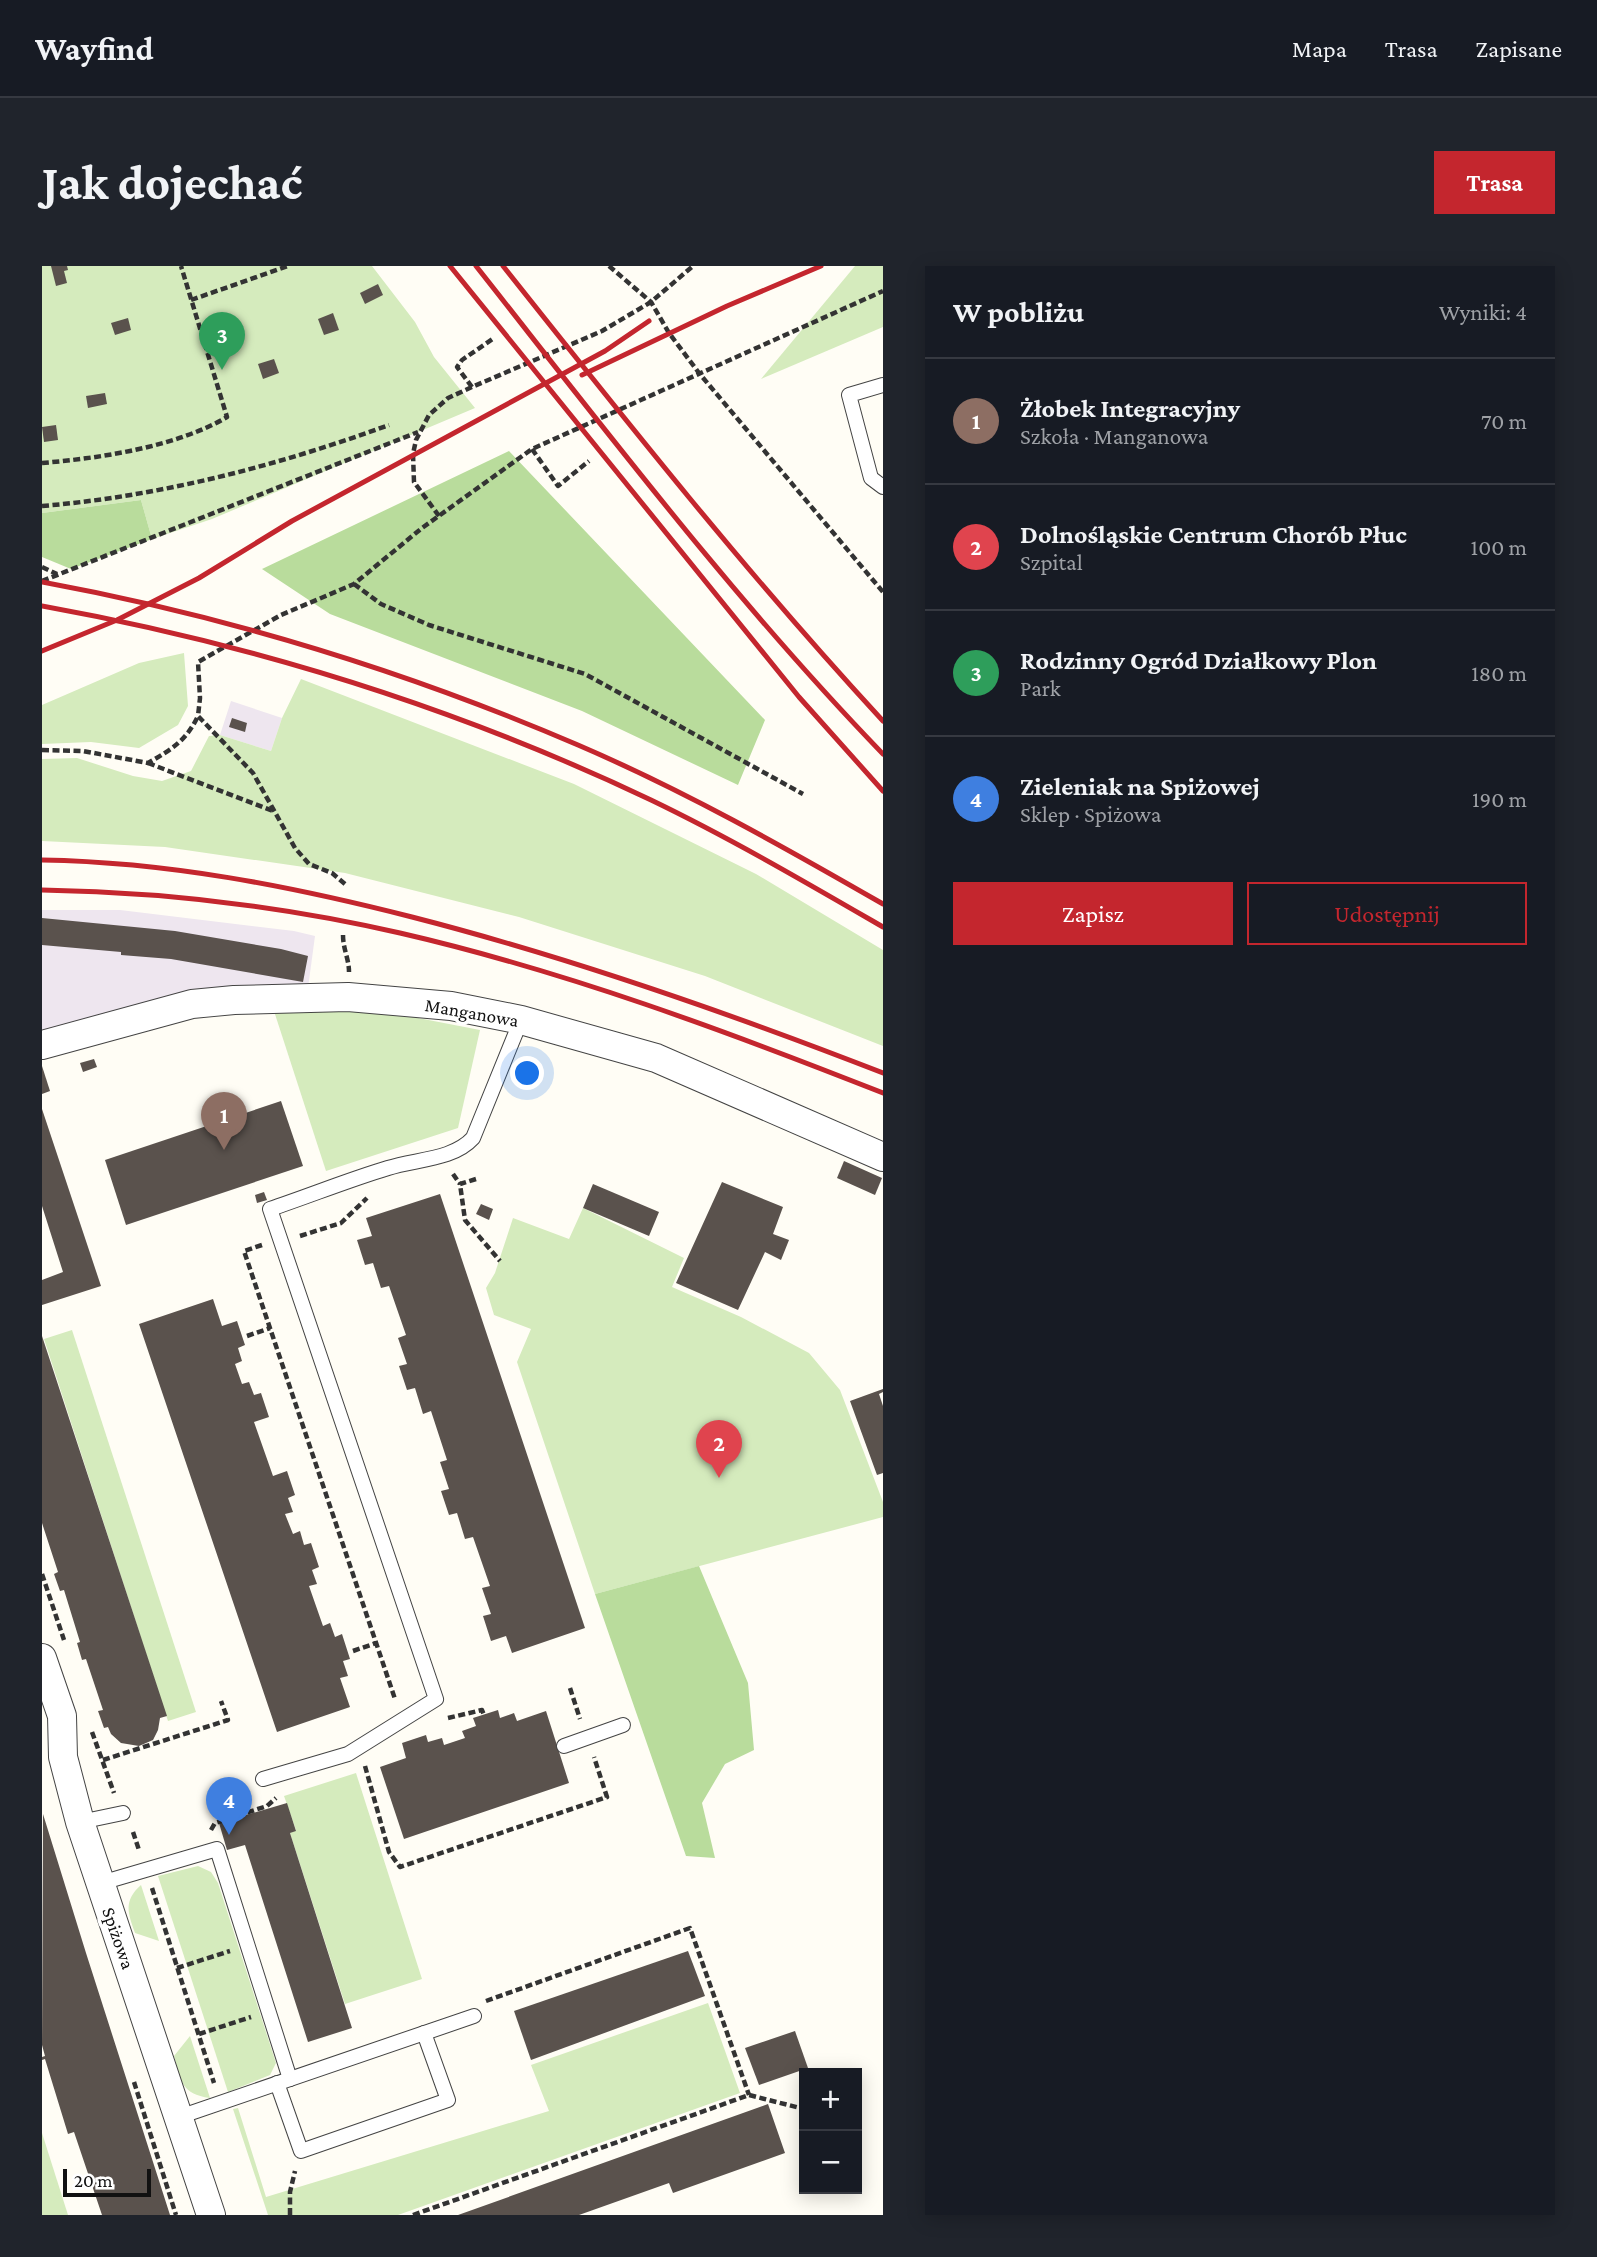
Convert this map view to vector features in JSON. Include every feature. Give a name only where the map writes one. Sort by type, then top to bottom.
[{"type":"street","name":"Manganowa","points":[[42,1045],[192,1004],[234,1000],[361,998],[451,1006],[521,1020],[656,1058],[883,1157]]},
{"type":"street","name":"Spiżowa","points":[[42,1658],[52,1720],[80,1822],[211,2215]]},
{"type":"lane","points":[[883,385],[849,395],[872,478],[883,487]]},
{"type":"lane","points":[[263,1779],[348,1754],[436,1699],[270,1209],[387,1168],[464,1148],[473,1138],[521,1020]]},
{"type":"lane","points":[[564,1745],[623,1725]]},
{"type":"lane","points":[[80,1822],[126,1817]]},
{"type":"lane","points":[[101,1883],[216,1849],[269,2012],[300,2151],[447,2100],[424,2033]]},
{"type":"lane","points":[[179,2117],[474,2016]]},
{"type":"path","points":[[42,463],[169,443],[227,417],[181,266]]},
{"type":"path","points":[[191,300],[288,266]]},
{"type":"path","points":[[608,266],[651,302],[669,333],[699,373],[883,592]]},
{"type":"path","points":[[439,516],[414,482],[412,454],[419,431],[429,415],[448,398],[602,331],[651,302],[693,266]]},
{"type":"path","points":[[148,763],[189,734],[198,716],[198,662],[281,615],[354,584],[439,516],[532,449],[883,291]]},
{"type":"path","points":[[472,387],[457,367],[462,360],[494,338]]},
{"type":"path","points":[[42,506],[195,484],[296,458],[389,425]]},
{"type":"path","points":[[42,582],[419,431]]},
{"type":"path","points":[[532,449],[558,486],[589,461]]},
{"type":"path","points":[[42,567],[58,575]]},
{"type":"path","points":[[354,584],[381,604],[429,625],[585,674],[803,794]]},
{"type":"path","points":[[198,716],[253,773],[295,848],[309,864],[332,873],[345,884]]},
{"type":"path","points":[[42,750],[83,751],[148,763],[273,812]]},
{"type":"path","points":[[450,1170],[460,1184],[466,1220],[500,1261]]},
{"type":"path","points":[[460,1184],[476,1178]]},
{"type":"path","points":[[371,1195],[341,1223],[244,1251],[396,1704]]},
{"type":"path","points":[[247,1336],[270,1328]]},
{"type":"path","points":[[354,1651],[376,1643]]},
{"type":"path","points":[[365,1765],[389,1852],[400,1867],[607,1797],[570,1688]]},
{"type":"path","points":[[103,1760],[228,1720],[221,1701]]},
{"type":"path","points":[[95,1741],[116,1799]]},
{"type":"path","points":[[209,1851],[209,1835],[215,1823],[267,1806],[278,1792]]},
{"type":"path","points":[[126,1817],[140,1852]]},
{"type":"path","points":[[149,1879],[214,2084]]},
{"type":"path","points":[[474,2016],[472,2006],[690,1928],[748,2095]]},
{"type":"path","points":[[177,1968],[248,1946]]},
{"type":"path","points":[[199,2034],[269,2012]]},
{"type":"path","points":[[413,2215],[748,2095],[799,2108]]},
{"type":"path","points":[[290,2215],[290,2192],[300,2151]]},
{"type":"shaded area","points":[[231,701],[282,718],[271,751],[220,735]]},
{"type":"shaded area","points":[[42,910],[120,910],[294,931],[315,936],[308,988],[42,1033]]},
{"type":"green space","points":[[42,266],[372,266],[415,322],[434,357],[475,408],[212,519],[152,539],[141,500],[42,513]]},
{"type":"green space","points":[[855,266],[883,266],[883,327],[761,379]]},
{"type":"green space","points":[[509,451],[765,720],[738,785],[582,711],[330,614],[262,569]]},
{"type":"green space","points":[[141,500],[152,539],[71,569],[42,557],[42,513]]},
{"type":"green space","points":[[184,653],[188,706],[178,725],[139,748],[91,742],[42,744],[42,705],[139,663]]},
{"type":"green space","points":[[301,679],[574,784],[756,874],[883,950],[883,1046],[705,976],[519,917],[345,873],[165,847],[42,841],[42,759],[77,758],[133,776],[162,781],[191,771],[209,736],[220,735],[271,751],[282,718]]},
{"type":"green space","points":[[273,1008],[377,1010],[480,1030],[458,1128],[326,1171]]},
{"type":"green space","points":[[583,1208],[684,1258],[672,1287],[741,1317],[809,1353],[840,1390],[883,1502],[883,1517],[595,1594],[517,1362],[531,1329],[494,1315],[486,1288],[495,1273],[513,1218],[569,1239]]},
{"type":"green space","points":[[72,1330],[196,1712],[168,1721],[44,1339]]},
{"type":"green space","points":[[699,1566],[748,1683],[754,1750],[725,1764],[702,1803],[715,1858],[686,1856],[595,1594]]},
{"type":"green space","points":[[356,1773],[422,1979],[345,2004],[290,1833],[296,1830],[284,1796]]},
{"type":"green space","points":[[198,1866],[211,1872],[218,1883],[276,2063],[270,2075],[228,2092],[158,1876]]},
{"type":"green space","points":[[141,1885],[159,1941],[135,1933],[129,1902]]},
{"type":"green space","points":[[708,2003],[740,2093],[398,2215],[268,2215],[233,2109],[238,2108],[266,2197],[549,2111],[531,2065]]},
{"type":"green space","points":[[190,2036],[210,2098],[188,2090],[178,2073],[174,2056]]},
{"type":"green space","points":[[42,2133],[68,2215],[42,2215]]},
{"type":"building","points":[[51,266],[67,266],[68,270],[64,271],[67,283],[56,286]]},
{"type":"building","points":[[378,284],[383,295],[365,304],[360,293]]},
{"type":"building","points":[[333,313],[339,330],[324,335],[318,319]]},
{"type":"building","points":[[128,318],[131,330],[115,335],[111,323]]},
{"type":"building","points":[[274,359],[279,373],[263,379],[258,364]]},
{"type":"building","points":[[105,393],[107,404],[88,408],[86,396]]},
{"type":"building","points":[[56,425],[58,440],[44,442],[42,427]]},
{"type":"building","points":[[232,718],[247,723],[245,732],[229,727]]},
{"type":"building","points":[[42,918],[175,931],[281,949],[308,956],[303,982],[171,959],[42,945]]},
{"type":"building","points":[[94,1059],[97,1067],[83,1072],[80,1063]]},
{"type":"building","points":[[42,1066],[50,1091],[42,1094]]},
{"type":"building","points":[[281,1101],[303,1166],[126,1225],[105,1160]]},
{"type":"building","points":[[42,1109],[101,1286],[42,1305],[42,1280],[63,1272],[42,1206]]},
{"type":"building","points":[[844,1161],[882,1178],[875,1195],[837,1178]]},
{"type":"building","points":[[722,1182],[783,1207],[773,1234],[789,1240],[781,1260],[765,1252],[738,1310],[676,1283]]},
{"type":"building","points":[[593,1184],[659,1212],[649,1236],[583,1208]]},
{"type":"building","points":[[264,1192],[267,1200],[257,1203],[255,1195]]},
{"type":"building","points":[[440,1194],[585,1628],[512,1653],[506,1636],[491,1641],[483,1616],[491,1614],[482,1588],[490,1586],[473,1537],[465,1539],[457,1513],[449,1515],[441,1491],[449,1489],[440,1462],[447,1460],[431,1411],[423,1414],[415,1388],[407,1390],[399,1366],[407,1364],[398,1338],[406,1335],[389,1286],[381,1288],[373,1263],[365,1265],[357,1240],[372,1236],[366,1218]]},
{"type":"building","points":[[481,1204],[493,1209],[489,1220],[476,1214]]},
{"type":"building","points":[[213,1299],[222,1326],[237,1321],[245,1345],[238,1348],[242,1361],[235,1364],[242,1384],[249,1382],[254,1395],[261,1393],[269,1417],[254,1422],[273,1476],[287,1471],[295,1495],[288,1498],[293,1512],[285,1514],[293,1534],[300,1531],[304,1545],[311,1543],[319,1567],[312,1570],[317,1584],[309,1586],[323,1626],[330,1623],[335,1637],[342,1634],[350,1659],[343,1661],[348,1676],[340,1678],[350,1707],[277,1732],[139,1324]]},
{"type":"building","points":[[42,1336],[167,1716],[160,1718],[153,1740],[139,1746],[121,1743],[108,1727],[104,1728],[98,1711],[103,1710],[86,1659],[82,1660],[77,1643],[80,1642],[64,1590],[60,1591],[54,1574],[58,1572],[42,1523]]},
{"type":"building","points":[[883,1389],[879,1394],[883,1406],[883,1473],[877,1475],[850,1401]]},
{"type":"building","points":[[498,1710],[500,1718],[514,1713],[517,1721],[546,1711],[569,1783],[404,1839],[380,1767],[406,1758],[402,1743],[426,1735],[428,1742],[442,1738],[444,1745],[465,1738],[462,1731],[476,1726],[473,1718]]},
{"type":"building","points":[[287,1803],[296,1831],[290,1833],[352,2028],[308,2042],[245,1845],[227,1850],[219,1823]]},
{"type":"building","points":[[43,1814],[170,2215],[102,2215],[74,2132],[68,2134],[45,2059],[42,2060],[45,2056],[42,2045]]},
{"type":"building","points":[[688,1951],[705,1996],[531,2060],[514,2011]]},
{"type":"building","points":[[795,2031],[808,2068],[799,2068],[799,2071],[759,2085],[745,2048]]},
{"type":"building","points":[[768,2104],[785,2153],[673,2193],[669,2183],[579,2215],[458,2215]]},
{"type":"railway","points":[[450,266],[799,697],[883,791]]},
{"type":"railway","points":[[476,266],[724,577],[883,754]]},
{"type":"railway","points":[[503,266],[736,554],[883,721]]},
{"type":"railway","points":[[582,375],[727,306],[821,266]]},
{"type":"railway","points":[[42,651],[117,620],[199,578],[292,521],[605,351],[649,321]]},
{"type":"railway","points":[[42,582],[179,611],[247,629],[314,648],[448,693],[617,762],[695,800],[883,904]]},
{"type":"railway","points":[[42,606],[121,621],[276,660],[429,708],[504,736],[681,815],[883,927]]},
{"type":"railway","points":[[42,860],[136,865],[228,878],[320,895],[412,917],[531,950],[650,988],[883,1073]]},
{"type":"railway","points":[[42,890],[222,902],[312,915],[400,933],[462,948],[584,984],[764,1047],[883,1093]]},
{"type":"place","name":"Rodzinny Ogród Działkowy Plon","points":[[222,370]]},
{"type":"place","name":"Żłobek Integracyjny","points":[[224,1150]]},
{"type":"place","name":"Dolnośląskie Centrum Chorób Płuc","points":[[719,1478]]},
{"type":"place","name":"Zieleniak na Spiżowej","points":[[229,1835]]}]
